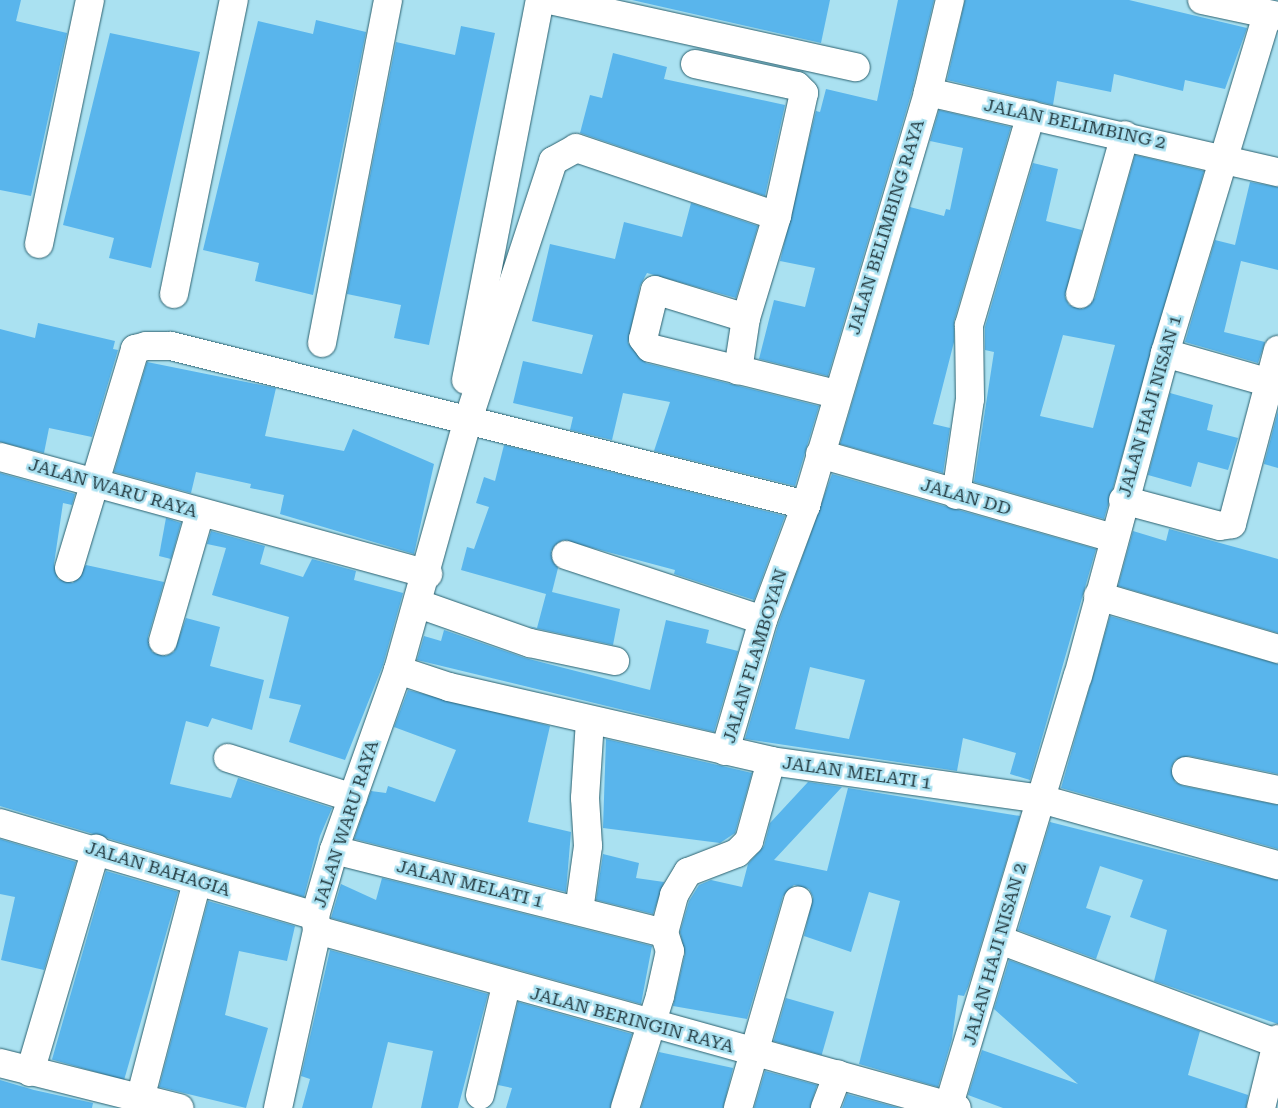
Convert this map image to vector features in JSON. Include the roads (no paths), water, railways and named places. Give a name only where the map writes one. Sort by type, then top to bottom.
[{"type":"street","points":[[39,244],[90,0]]},
{"type":"street","points":[[174,294],[234,0]]},
{"type":"street","points":[[322,342],[388,0]]},
{"type":"street","points":[[466,381],[540,0]]},
{"type":"street","points":[[550,0],[856,67]]},
{"type":"street","name":"JALAN BELIMBING RAYA","points":[[820,454],[836,394],[928,92],[950,0]]},
{"type":"street","points":[[1202,0],[1272,16]]},
{"type":"street","name":"JALAN HAJI NISAN 1","points":[[1041,799],[1123,500],[1222,156],[1272,16]]},
{"type":"street","points":[[696,64],[797,86],[804,93],[777,216],[746,318],[738,370]]},
{"type":"street","name":"JALAN BELIMBING 2","points":[[928,92],[1222,156],[1278,172]]},
{"type":"street","points":[[956,495],[970,399],[970,325],[1031,115]]},
{"type":"street","points":[[1080,294],[1125,135]]},
{"type":"street","name":"JALAN WARU RAYA","points":[[278,1108],[316,923],[334,850],[398,670],[428,574],[468,420],[553,161],[565,151],[576,148],[777,216]]},
{"type":"street","points":[[746,318],[655,290],[643,339],[650,348],[836,394]]},
{"type":"street","points":[[69,568],[92,479],[135,348],[146,346],[172,346],[806,505]]},
{"type":"street","points":[[1165,353],[1266,382]]},
{"type":"street","points":[[1123,500],[1226,526],[1232,524],[1266,382],[1278,354]]},
{"type":"street","name":"JALAN DD","points":[[820,454],[956,495],[1113,538]]},
{"type":"street","name":"JALAN FLAMBOYAN","points":[[725,751],[762,620],[806,505],[820,454]]},
{"type":"street","name":"JALAN WARU RAYA","points":[[0,457],[92,479],[200,513],[428,574]]},
{"type":"street","points":[[163,641],[200,513]]},
{"type":"street","points":[[566,555],[762,620]]},
{"type":"street","points":[[1098,596],[1278,649]]},
{"type":"street","points":[[418,604],[530,643],[615,661]]},
{"type":"street","points":[[398,670],[449,687],[771,761]]},
{"type":"street","points":[[579,911],[588,846],[585,790],[590,720]]},
{"type":"street","points":[[228,758],[353,798]]},
{"type":"street","name":"JALAN MELATI 1","points":[[625,1108],[651,1024],[670,950],[664,933],[674,895],[688,872],[737,853],[749,841],[771,761],[1041,799],[1278,865]]},
{"type":"street","points":[[1186,771],[1278,790]]},
{"type":"street","name":"JALAN HAJI NISAN 2","points":[[952,1107],[1041,799]]},
{"type":"street","name":"JALAN BAHAGIA","points":[[0,823],[96,849],[316,923]]},
{"type":"street","points":[[30,1072],[96,849]]},
{"type":"street","name":"JALAN MELATI 1","points":[[334,850],[664,933]]},
{"type":"street","points":[[140,1098],[197,882]]},
{"type":"street","points":[[738,1108],[798,900]]},
{"type":"street","name":"JALAN BERINGIN RAYA","points":[[316,923],[506,986],[838,1074],[952,1107]]},
{"type":"street","points":[[1000,940],[1278,1042],[1261,1108]]},
{"type":"street","points":[[480,1095],[506,986]]},
{"type":"street","points":[[0,1063],[179,1108]]},
{"type":"street","points":[[825,1108],[838,1074]]}]
